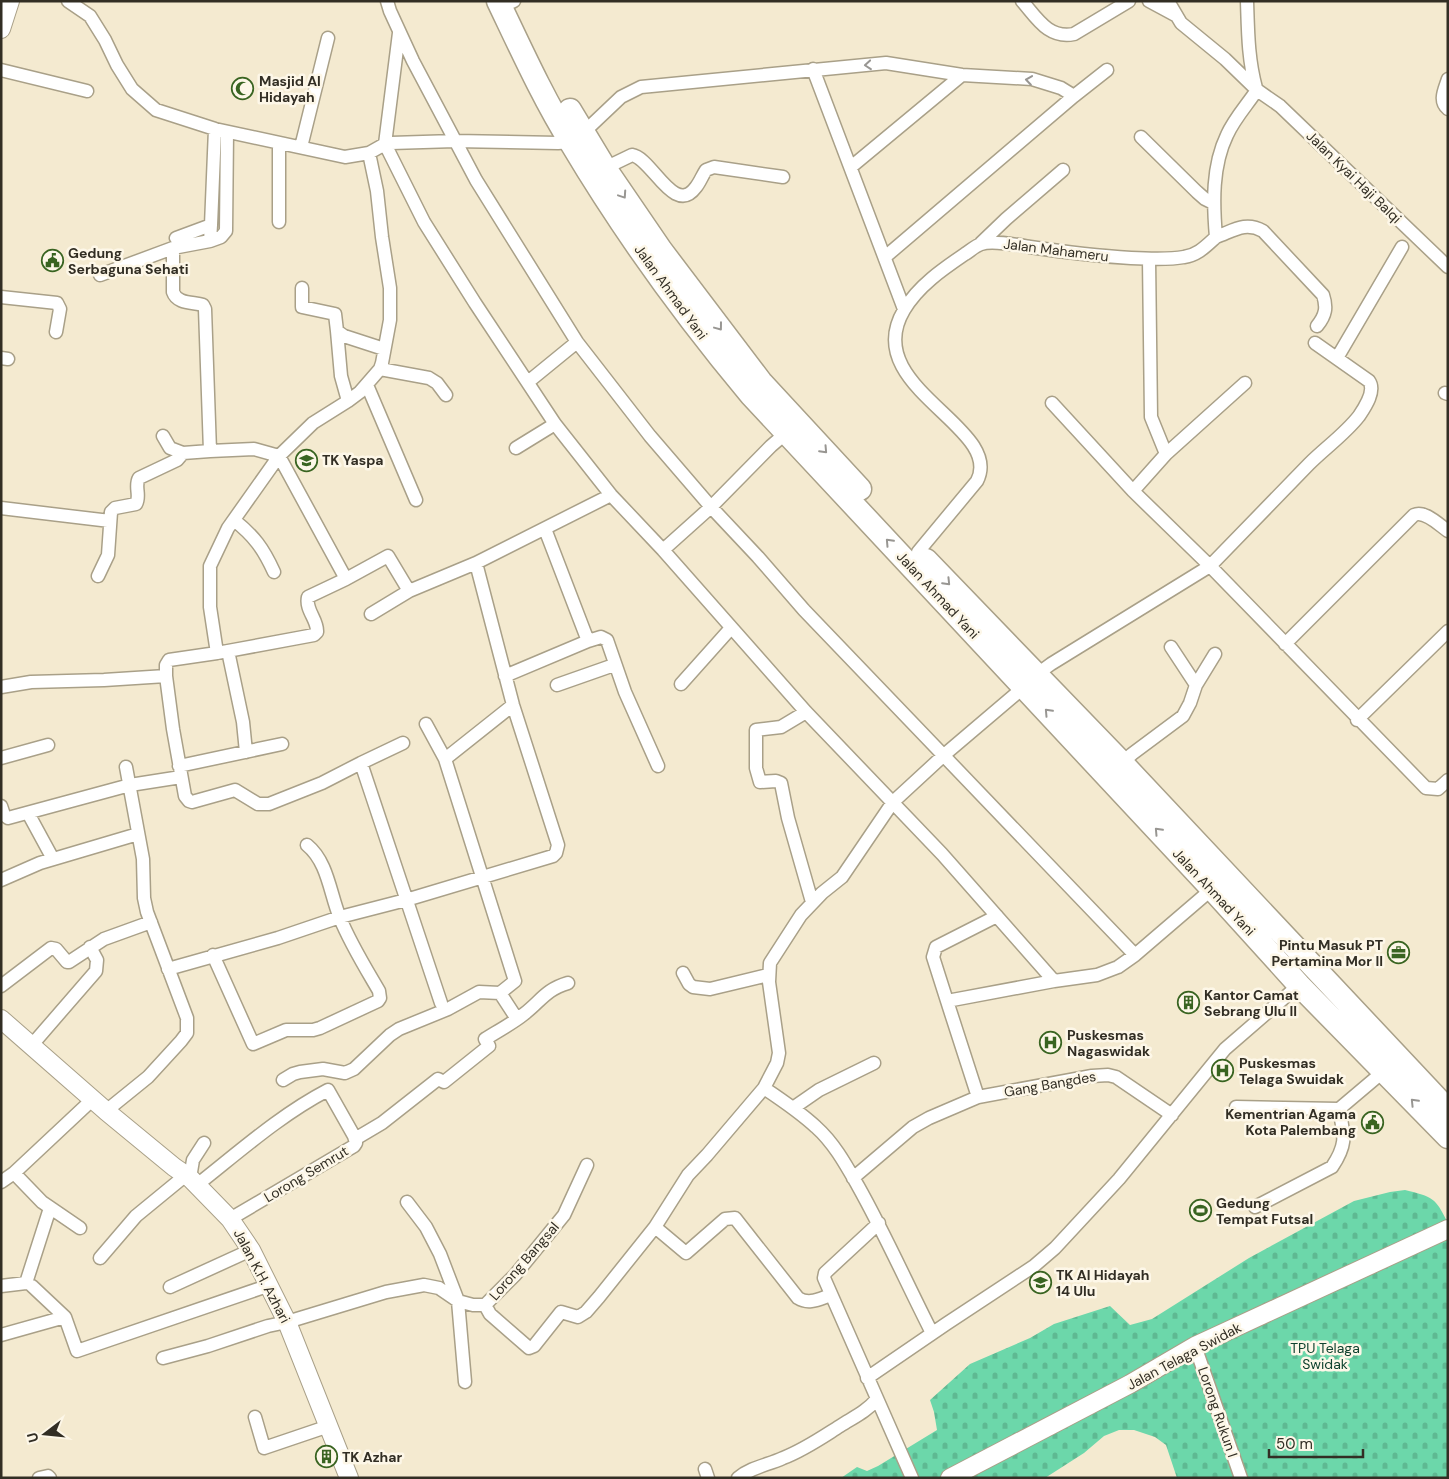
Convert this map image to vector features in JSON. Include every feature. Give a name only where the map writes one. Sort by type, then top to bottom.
[{"type":"highway","name":"Jalan Ahmad Yani","points":[[509,1],[521,50],[576,137],[618,217],[672,295],[716,353],[785,434],[1030,681],[1122,763],[1448,1110]]},
{"type":"highway","name":"Jalan Ahmad Yani","points":[[576,137],[605,168],[661,250],[761,382],[918,552],[1212,889],[1299,985],[1448,1137]]},
{"type":"street","points":[[68,1],[90,16],[132,89],[156,110],[221,130],[345,157],[370,153],[384,144],[455,141],[558,143],[576,137],[621,97],[642,87],[886,63],[962,75],[1032,80],[1061,88],[1074,96]]},
{"type":"street","points":[[387,1],[399,33],[476,180],[577,342],[650,436],[804,610],[1135,955]]},
{"type":"street","points":[[1022,1],[1048,30],[1064,36],[1074,34],[1129,1]]},
{"type":"street","points":[[1149,1],[1175,14]]},
{"type":"street","points":[[1168,1],[1175,14]]},
{"type":"street","points":[[1247,1],[1251,71],[1257,90],[1227,135],[1218,158],[1213,202],[1216,237],[1248,226],[1256,227],[1263,231],[1323,294],[1326,306],[1323,319],[1317,326]]},
{"type":"street","points":[[1,29],[6,5]]},
{"type":"street","name":"Jalan Kyai Haji Balqi","points":[[1175,14],[1181,23],[1225,59],[1257,90],[1280,106],[1448,267]]},
{"type":"street","points":[[399,33],[384,144],[424,222],[554,424],[611,495],[663,550],[806,712],[893,802],[1054,980]]},
{"type":"street","points":[[301,147],[328,38]]},
{"type":"street","points":[[1,70],[87,91]]},
{"type":"street","points":[[813,70],[904,309]]},
{"type":"street","points":[[885,258],[1107,70]]},
{"type":"street","points":[[851,167],[962,75]]},
{"type":"street","points":[[1448,79],[1442,101],[1448,108]]},
{"type":"street","points":[[210,241],[210,225],[221,130]]},
{"type":"street","points":[[175,243],[210,241],[221,237],[226,231],[221,130]]},
{"type":"street","points":[[1141,137],[1197,192],[1205,199],[1213,202]]},
{"type":"street","points":[[279,143],[279,222]]},
{"type":"street","points":[[246,752],[243,722],[210,606],[210,566],[234,520],[279,456],[314,424],[348,401],[367,385],[380,369],[390,320],[390,288],[370,153]]},
{"type":"street","points":[[605,168],[632,155],[636,156],[643,161],[666,188],[674,194],[683,196],[696,188],[706,170],[714,167],[783,177]]},
{"type":"street","points":[[918,552],[977,481],[982,465],[976,450],[954,424],[911,381],[904,370],[898,357],[895,334],[897,323],[904,309],[921,288],[982,243],[1006,219],[1063,170]]},
{"type":"street","points":[[100,275],[175,243],[210,225]]},
{"type":"street","name":"Jalan Mahameru","points":[[982,243],[1005,243],[1097,256],[1149,259],[1185,257],[1200,252],[1216,237]]},
{"type":"street","points":[[175,243],[174,296],[181,300],[203,305],[205,309],[210,451]]},
{"type":"street","points":[[1337,358],[1402,247]]},
{"type":"street","points":[[1149,259],[1151,417],[1166,454]]},
{"type":"street","points":[[302,288],[302,307],[335,314],[341,376],[348,401]]},
{"type":"street","points":[[1,297],[57,303],[60,308],[56,332]]},
{"type":"street","points":[[336,331],[344,336],[384,349]]},
{"type":"street","points":[[528,382],[577,342]]},
{"type":"street","points":[[485,1305],[490,1314],[527,1348],[531,1348],[561,1312],[578,1317],[586,1312],[655,1227],[688,1175],[764,1088],[777,1063],[779,1053],[768,975],[770,963],[801,915],[812,902],[842,877],[893,802],[944,754],[1051,664],[1210,566],[1266,506],[1359,416],[1370,396],[1371,384],[1315,343]]},
{"type":"street","points":[[380,369],[428,378],[437,383],[446,395]]},
{"type":"street","points":[[1133,491],[1166,454],[1245,383]]},
{"type":"street","points":[[367,385],[416,500]]},
{"type":"street","points":[[1052,403],[1133,491],[1210,566],[1426,788],[1438,789],[1448,780]]},
{"type":"street","points":[[516,448],[554,424]]},
{"type":"street","points":[[663,550],[711,507],[785,434]]},
{"type":"street","points":[[163,436],[170,448],[183,453],[254,449],[279,456],[346,579]]},
{"type":"street","points":[[98,576],[108,555],[112,509],[133,505],[138,502],[137,484],[139,478],[177,460],[183,453]]},
{"type":"street","points":[[371,614],[409,591],[476,562],[611,495]]},
{"type":"street","points":[[1,508],[110,521]]},
{"type":"street","points":[[1285,644],[1414,515],[1417,513],[1422,514],[1448,531]]},
{"type":"street","points":[[234,520],[252,535],[265,552],[274,572]]},
{"type":"street","points":[[545,529],[588,641]]},
{"type":"street","points":[[404,742],[322,783],[264,805],[253,802],[236,790],[192,802],[186,796],[180,772],[166,665],[169,660],[314,635],[318,627],[307,604],[308,597],[388,556],[409,591]]},
{"type":"street","points":[[168,968],[278,938],[340,917],[406,900],[553,856],[558,850],[558,845],[512,705],[476,562]]},
{"type":"street","points":[[682,684],[731,628]]},
{"type":"street","points":[[1358,720],[1448,631]]},
{"type":"street","points":[[505,676],[588,641],[601,637],[605,638],[614,665],[658,766]]},
{"type":"street","points":[[1171,647],[1196,686]]},
{"type":"street","points":[[1122,763],[1183,716],[1196,686],[1215,654]]},
{"type":"street","points":[[558,685],[614,665]]},
{"type":"street","points":[[1,686],[31,682],[166,676]]},
{"type":"street","points":[[445,759],[512,705]]},
{"type":"street","points":[[806,712],[781,727],[756,730],[756,768],[760,782],[776,780],[781,783],[788,818],[812,902]]},
{"type":"street","points":[[283,1080],[293,1074],[317,1069],[345,1073],[354,1069],[390,1034],[448,1009],[479,992],[500,993],[515,981],[445,759],[426,724]]},
{"type":"street","points":[[1,806],[4,815],[8,818],[180,772],[246,752],[282,744]]},
{"type":"street","points":[[1,758],[48,745]]},
{"type":"street","points":[[361,763],[441,1003]]},
{"type":"street","points":[[1,1182],[100,1105],[148,1077],[187,1033],[187,1018],[151,922],[144,898],[143,859],[126,767]]},
{"type":"street","points":[[28,813],[53,859]]},
{"type":"street","points":[[1,880],[53,859],[138,834]]},
{"type":"street","points":[[214,955],[253,1044],[286,1030],[313,1030],[320,1028],[376,1003],[380,998],[379,991],[340,917],[319,858],[307,845]]},
{"type":"street","points":[[948,1001],[1054,980],[1097,976],[1118,967],[1135,955],[1212,889]]},
{"type":"street","points":[[978,1097],[933,957],[936,947],[997,916]]},
{"type":"street","points":[[1,986],[51,948],[56,949],[69,962],[90,947],[114,934],[151,922]]},
{"type":"street","points":[[31,1046],[96,970],[97,960],[90,947]]},
{"type":"street","points":[[683,973],[689,984],[704,989],[768,975]]},
{"type":"street","points":[[355,1139],[382,1123],[438,1080],[444,1082],[489,1046],[485,1039],[533,1007],[547,992],[568,983]]},
{"type":"street","points":[[867,1378],[1034,1266],[1055,1248],[1119,1179],[1225,1049],[1299,985]]},
{"type":"street","points":[[500,993],[517,1019]]},
{"type":"street","name":"Jalan K.H. Azhari","points":[[1,1019],[152,1149],[187,1176],[230,1219],[251,1250],[270,1285],[287,1322],[349,1478]]},
{"type":"street","points":[[794,1108],[819,1090],[874,1063]]},
{"type":"street","points":[[1236,1107],[1339,1108],[1384,1071]]},
{"type":"street","name":"Gang Bangdes","points":[[853,1178],[922,1121],[978,1097],[1092,1076],[1108,1075],[1116,1077],[1172,1115]]},
{"type":"street","points":[[764,1088],[794,1108],[817,1127],[827,1139],[853,1178],[879,1223],[932,1333]]},
{"type":"street","name":"Lorong Semrut","points":[[187,1176],[266,1130],[303,1103],[328,1090],[355,1139],[354,1146],[230,1219]]},
{"type":"street","points":[[1255,1207],[1332,1167],[1344,1144],[1344,1132],[1339,1108]]},
{"type":"street","points":[[100,1258],[136,1216],[187,1176],[193,1160],[204,1143]]},
{"type":"street","name":"Lorong Bangsal","points":[[163,1358],[386,1292],[424,1285],[438,1288],[458,1301],[473,1306],[485,1305],[515,1275],[564,1215],[587,1165]]},
{"type":"street","points":[[14,1173],[46,1205],[80,1228]]},
{"type":"street","points":[[408,1202],[426,1227],[440,1254],[458,1301],[465,1382]]},
{"type":"street","points":[[1,1286],[26,1283],[46,1205]]},
{"type":"street","points":[[655,1227],[686,1253],[725,1219],[734,1218],[798,1298],[802,1301],[813,1302],[830,1295]]},
{"type":"street","points":[[879,1223],[825,1273],[824,1281],[912,1478]]},
{"type":"street","name":"Jalan Telaga Swidak","points":[[954,1477],[1130,1384],[1195,1346],[1448,1229]]},
{"type":"street","points":[[170,1287],[251,1250]]},
{"type":"street","points":[[32,1286],[65,1317],[77,1351],[270,1285]]},
{"type":"street","points":[[1,1334],[65,1317]]},
{"type":"street","name":"Lorong Rukun I","points":[[1195,1346],[1241,1478]]},
{"type":"street","points":[[738,1478],[755,1468],[788,1456],[814,1443],[864,1412],[877,1399]]},
{"type":"street","points":[[255,1417],[264,1448],[329,1426]]},
{"type":"street","points":[[39,1478],[50,1478]]},
{"type":"green space","name":"TPU Telaga Swidak","points":[[1405,1190],[1422,1194],[1432,1199],[1440,1208],[1448,1223],[1448,1478],[1177,1478],[1166,1445],[1155,1437],[1134,1430],[1119,1430],[1104,1436],[1084,1453],[1045,1478],[841,1478],[857,1467],[867,1471],[878,1466],[937,1430],[930,1400],[970,1364],[1030,1338],[1054,1324],[1110,1306],[1130,1325],[1152,1319],[1249,1258],[1354,1201]]},
{"type":"place","name":"Masjid Al Hidayah","points":[[243,89]]},
{"type":"place","name":"Gedung Serbaguna Sehati","points":[[52,261]]},
{"type":"place","name":"TK Yaspa","points":[[306,460]]},
{"type":"place","name":"Pintu Masuk PT Pertamina Mor II","points":[[1399,953]]},
{"type":"place","name":"Kantor Camat Sebrang Ulu II","points":[[1188,1003]]},
{"type":"place","name":"Puskesmas Nagaswidak","points":[[1051,1043]]},
{"type":"place","name":"Puskesmas Telaga Swuidak","points":[[1223,1071]]},
{"type":"place","name":"Kementrian Agama Kota Palembang","points":[[1372,1122]]},
{"type":"place","name":"Gedung Tempat Futsal","points":[[1200,1211]]},
{"type":"place","name":"TK Al Hidayah 14 Ulu","points":[[1040,1283]]},
{"type":"place","name":"TK Azhar","points":[[326,1457]]}]
